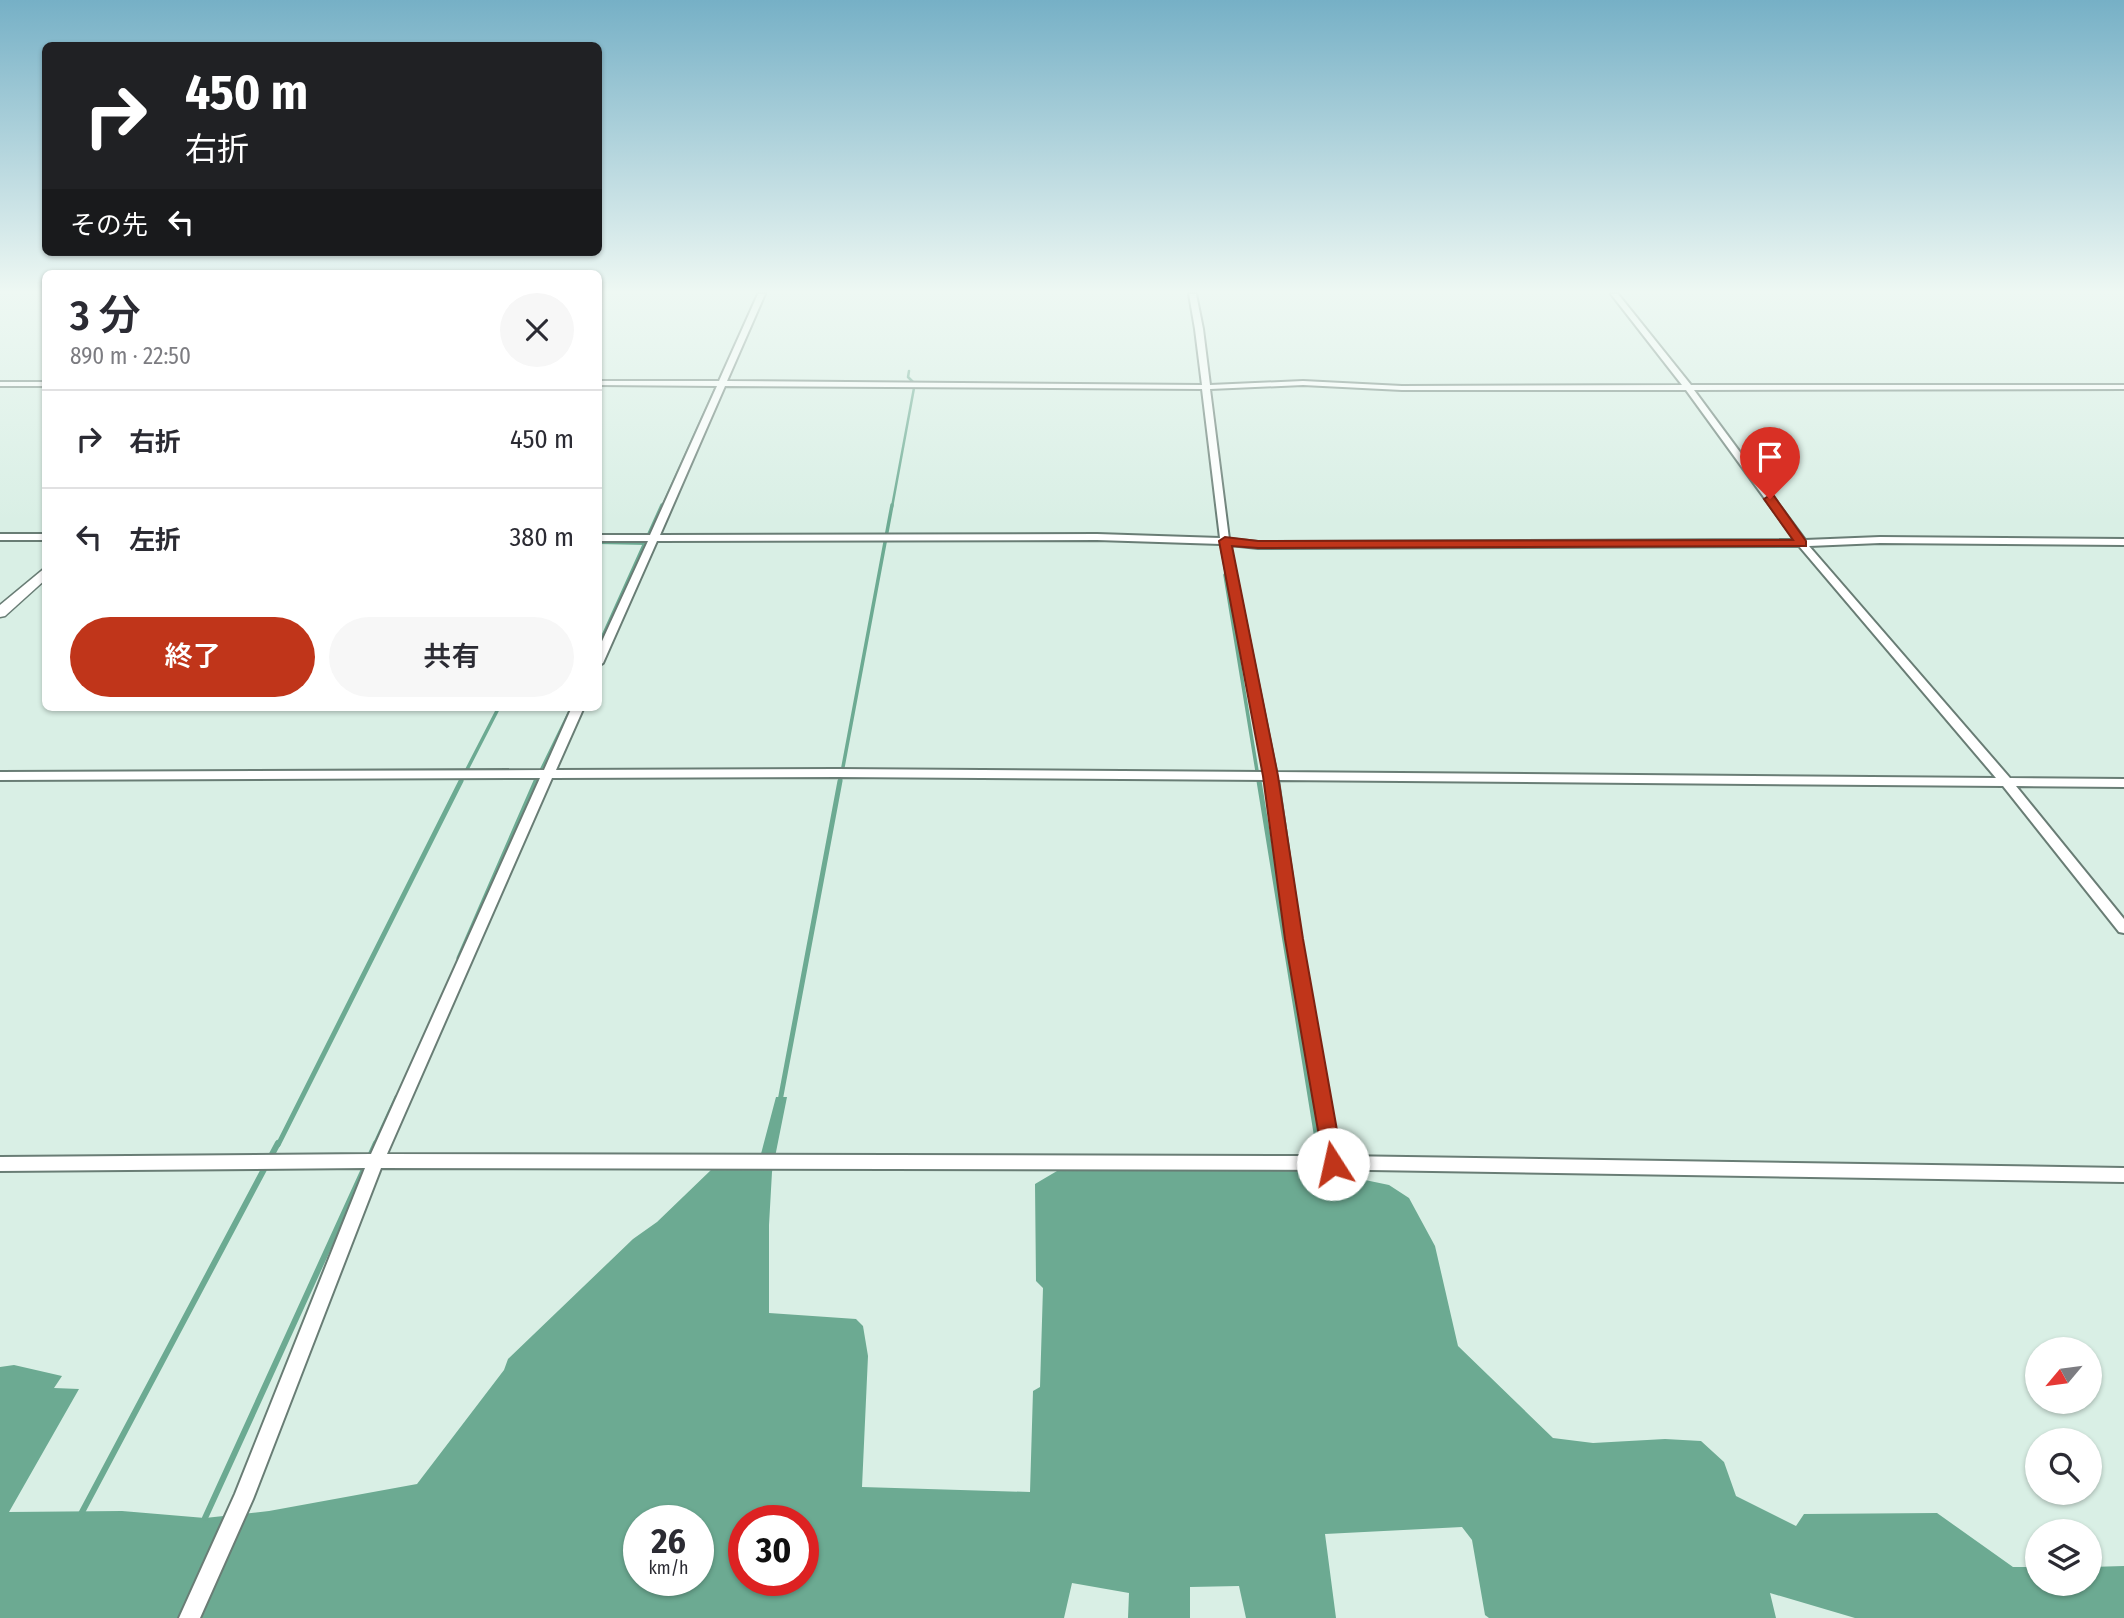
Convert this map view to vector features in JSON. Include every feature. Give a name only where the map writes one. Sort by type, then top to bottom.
[{"type":"main road","points":[[0,613],[42,575]]},
{"type":"street","points":[[602,653],[649,538],[729,370]]},
{"type":"street","points":[[1204,370],[1225,541],[1263,777],[1294,939],[1323,1164]]},
{"type":"street","points":[[1674,370],[1802,543],[2008,783],[2124,928]]},
{"type":"street","points":[[602,383],[1207,387],[1303,383],[1402,388],[2124,387]]},
{"type":"street","points":[[0,384],[42,384]]},
{"type":"street","points":[[0,537],[42,537]]},
{"type":"street","points":[[602,538],[1097,537],[1225,541],[1258,545],[1802,543],[1880,540],[2124,542]]},
{"type":"street","points":[[189,1618],[243,1499],[367,1161],[542,774],[577,711]]},
{"type":"street","points":[[0,776],[842,773],[2124,783]]},
{"type":"street","points":[[0,1164],[367,1161],[1323,1164],[2124,1175]]},
{"type":"shaded area","points":[[776,1097],[787,1097],[772,1172],[769,1313],[856,1319],[863,1326],[868,1356],[862,1487],[1030,1492],[1033,1391],[1040,1387],[1043,1288],[1036,1281],[1035,1184],[1057,1171],[1322,1171],[1389,1185],[1409,1198],[1435,1246],[1458,1346],[1553,1438],[1593,1443],[1665,1439],[1701,1441],[1724,1462],[1736,1496],[1796,1526],[1804,1514],[1937,1513],[2013,1567],[2025,1567],[2025,1596],[2102,1596],[2102,1567],[2124,1566],[2124,1618],[1855,1618],[1770,1593],[1776,1618],[1489,1618],[1485,1615],[1472,1540],[1462,1527],[1325,1534],[1336,1618],[1246,1618],[1239,1586],[1190,1587],[1190,1618],[1128,1618],[1129,1593],[1072,1583],[1064,1618],[0,1618],[0,1367],[14,1365],[62,1376],[54,1388],[79,1389],[9,1512],[122,1511],[205,1518],[269,1511],[417,1484],[504,1370],[508,1359],[633,1239],[657,1222],[711,1170],[757,1169]]},
{"type":"waterway","points":[[662,507],[724,370]]},
{"type":"waterway","points":[[892,507],[914,388],[914,383],[908,377],[909,371]]},
{"type":"waterway","points":[[602,638],[662,505]]},
{"type":"waterway","points":[[840,783],[892,505]]},
{"type":"waterway","points":[[602,541],[647,542]]},
{"type":"waterway","points":[[1225,575],[1259,783]]},
{"type":"waterway","points":[[460,783],[497,711]]},
{"type":"waterway","points":[[535,783],[570,711]]},
{"type":"waterway","points":[[278,1145],[461,781]]},
{"type":"waterway","points":[[459,958],[536,781]]},
{"type":"waterway","points":[[780,1101],[840,781]]},
{"type":"waterway","points":[[1259,781],[1318,1145]]},
{"type":"waterway","points":[[375,1145],[397,1097]]},
{"type":"waterway","points":[[81,1514],[278,1143]]},
{"type":"waterway","points":[[205,1518],[376,1143]]},
{"type":"waterway","points":[[1318,1143],[1322,1171]]},
{"type":"route","points":[[1333,1164],[1294,939],[1270,776],[1225,541],[1258,545],[1802,543],[1770,499]]}]
